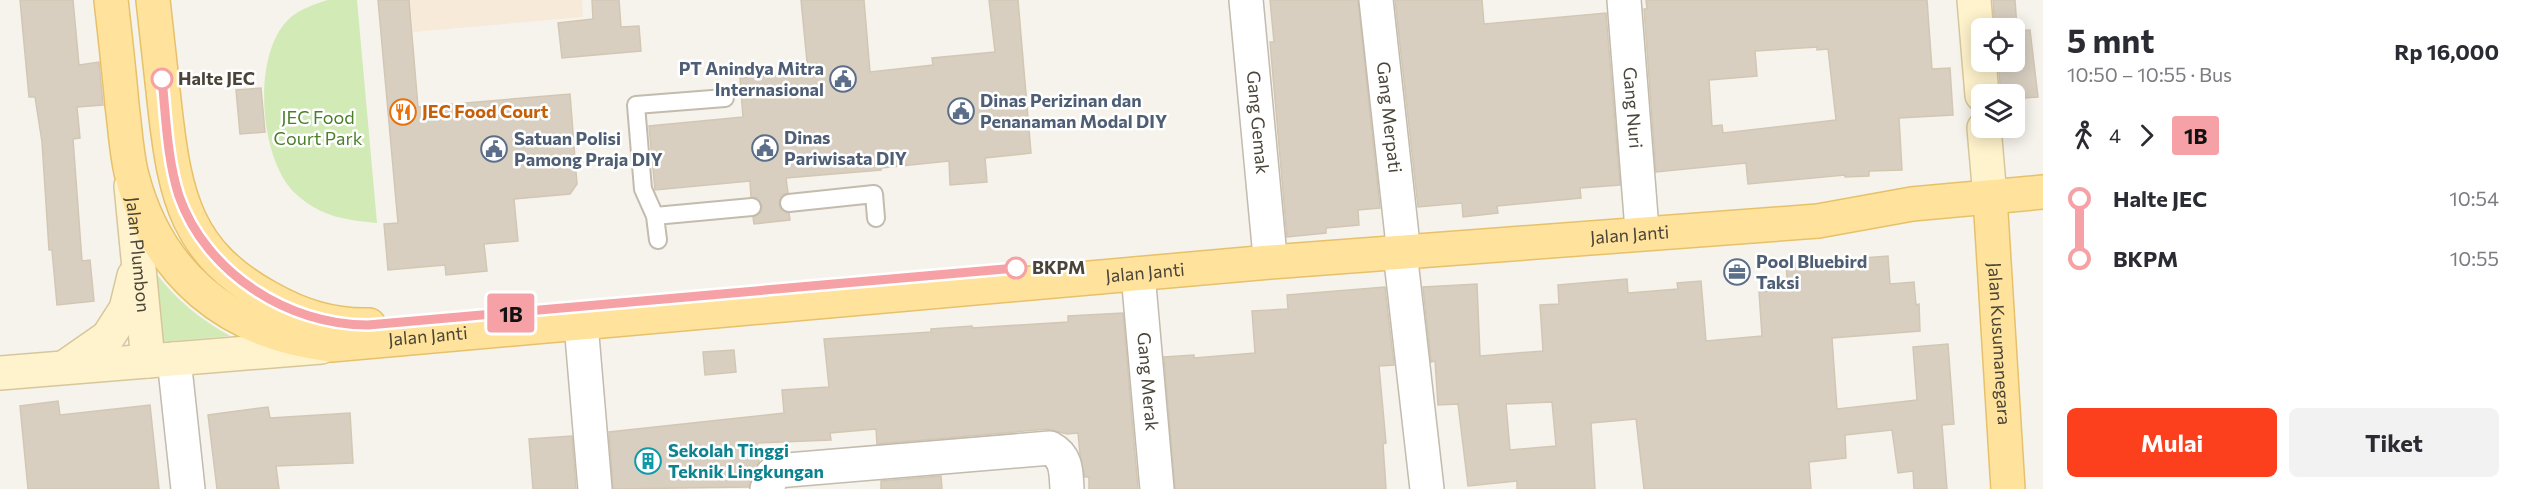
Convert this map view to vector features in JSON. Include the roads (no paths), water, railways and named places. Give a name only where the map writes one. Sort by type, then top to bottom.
[{"type":"main road","name":"Jalan Janti","points":[[111,0],[127,150],[137,191],[153,231],[165,252],[192,286],[225,311],[273,333],[315,343],[350,345],[1138,274],[1641,216],[1833,203],[1912,204]]},
{"type":"main road","name":"Jalan Janti","points":[[153,0],[170,156],[178,194],[194,230],[219,261],[247,284],[298,313],[333,323],[379,324],[1269,246],[1401,244],[1818,221],[1912,204],[2043,192]]},
{"type":"main road","name":"Jalan Kusumanegara","points":[[1990,197],[2008,489]]},
{"type":"street","name":"Gang Gemak","points":[[1246,0],[1269,246]]},
{"type":"street","name":"Gang Merpati","points":[[1376,0],[1427,489]]},
{"type":"street","name":"Gang Nuri","points":[[1624,0],[1641,216]]},
{"type":"street","points":[[1974,0],[1981,84]]},
{"type":"street","points":[[1985,138],[1990,197]]},
{"type":"street","name":"Jalan Plumbon","points":[[127,150],[138,259],[161,360]]},
{"type":"street","points":[[64,368],[108,337],[126,309],[138,259]]},
{"type":"street","name":"Gang Merak","points":[[1138,274],[1157,489]]},
{"type":"street","points":[[581,324],[595,489]]},
{"type":"street","points":[[0,374],[350,345]]},
{"type":"street","points":[[161,360],[188,489]]},
{"type":"street","points":[[766,489],[776,471],[1050,448],[1064,461],[1067,489]]},
{"type":"lane","points":[[658,240],[655,216],[643,189],[636,105],[725,98]]},
{"type":"lane","points":[[789,203],[874,194],[876,218]]},
{"type":"lane","points":[[655,216],[752,207]]},
{"type":"place","name":"Halte JEC","points":[[162,79]]},
{"type":"place","name":"PT Anindya Mitra Internasional","points":[[843,79]]},
{"type":"place","name":"Dinas Perizinan dan Penanaman Modal DIY","points":[[961,111]]},
{"type":"place","name":"JEC Food Court","points":[[403,112]]},
{"type":"place","name":"Dinas Pariwisata DIY","points":[[765,148]]},
{"type":"place","name":"Satuan Polisi Pamong Praja DIY","points":[[494,149]]},
{"type":"place","name":"BKPM","points":[[1016,268]]},
{"type":"place","name":"Pool Bluebird Taksi","points":[[1737,272]]},
{"type":"place","name":"Sekolah Tinggi Teknik Lingkungan","points":[[648,461]]},
{"type":"park label","name":"JEC Food Court Park","points":[[318,128]]}]
